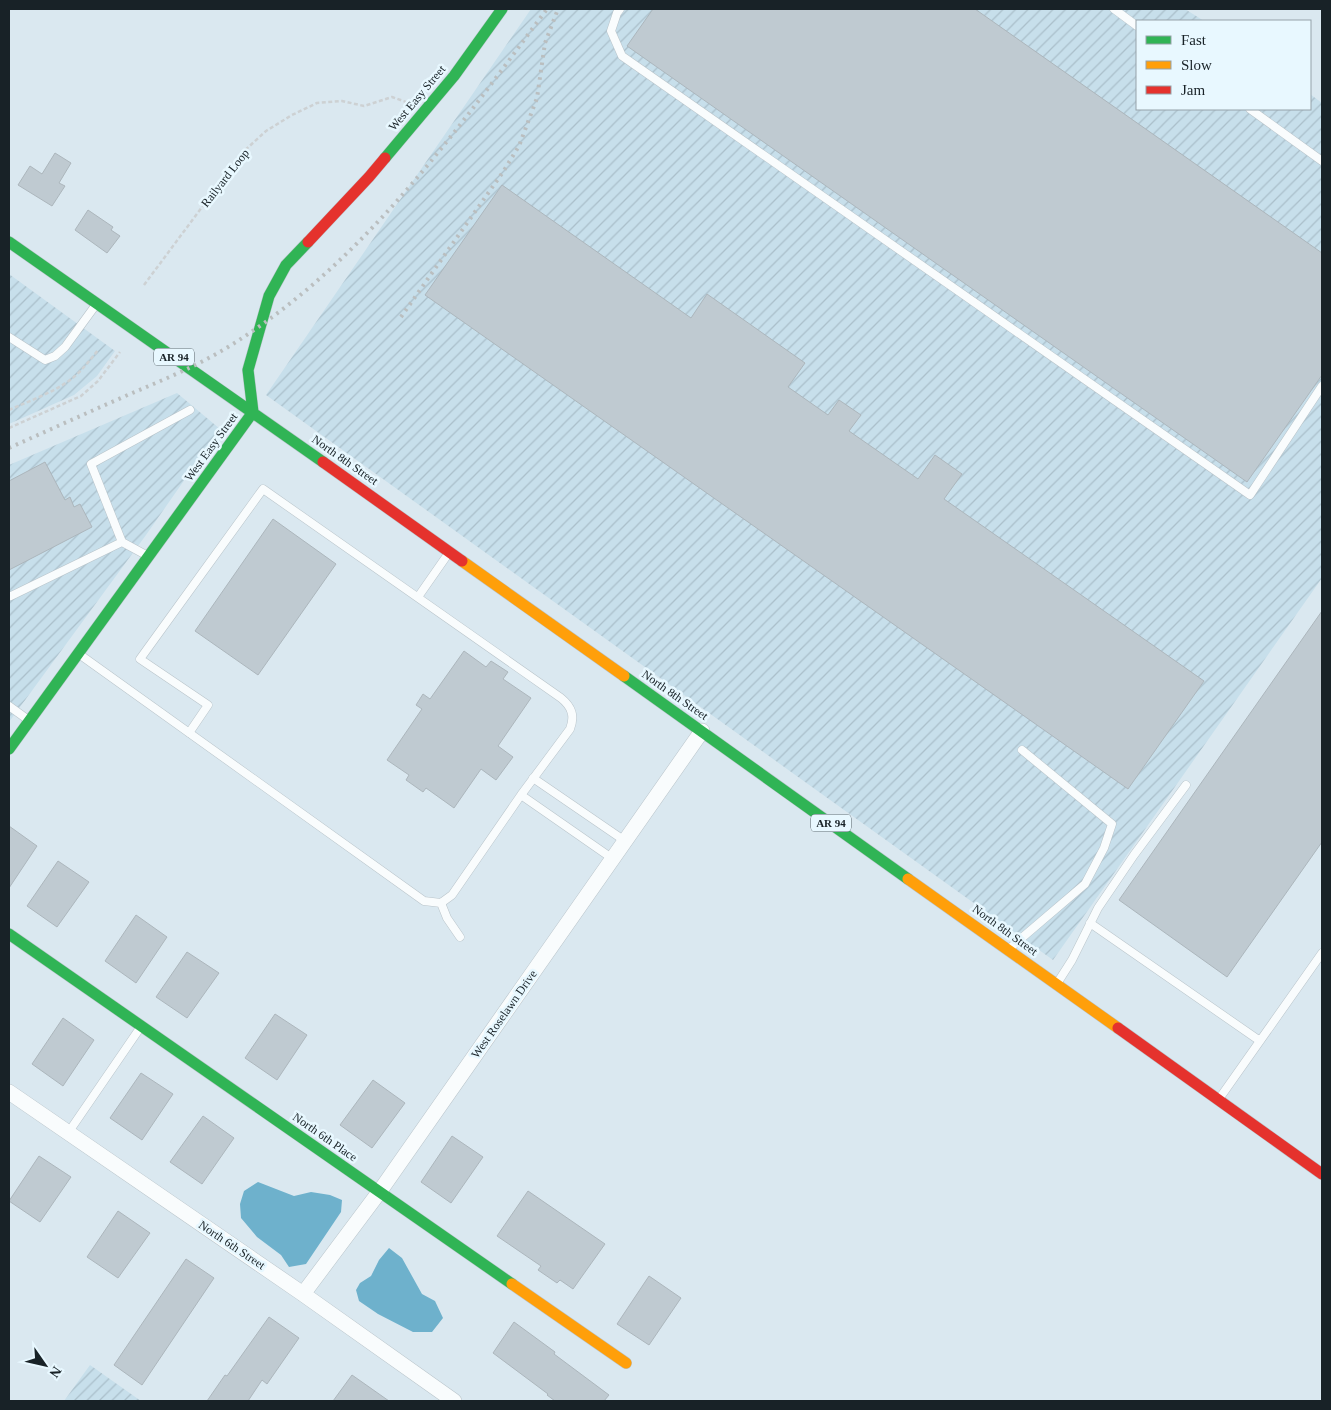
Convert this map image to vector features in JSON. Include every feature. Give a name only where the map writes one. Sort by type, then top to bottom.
[{"type":"street","name":"West Easy Street","points":[[9,749],[28,720],[253,412],[248,370],[269,296],[286,265],[369,177],[454,76],[502,9]]},
{"type":"street","name":"North 8th Street","points":[[9,242],[253,412],[1009,949],[1322,1174]]},
{"type":"street","name":"West Roselawn Drive","points":[[303,1294],[380,1191],[702,731]]},
{"type":"street","name":"North 6th Place","points":[[9,934],[626,1363]]},
{"type":"street","name":"North 6th Street","points":[[9,1092],[303,1294],[454,1401]]},
{"type":"lane","points":[[620,9],[611,31],[622,56],[1250,495],[1322,386]]},
{"type":"lane","points":[[1114,9],[1136,25]]},
{"type":"lane","points":[[1251,110],[1322,161]]},
{"type":"lane","points":[[9,337],[45,360],[55,356],[65,347],[96,303]]},
{"type":"lane","points":[[148,556],[122,542],[91,464],[190,410]]},
{"type":"lane","points":[[77,653],[424,901],[441,904],[452,895],[533,778],[570,729],[573,715],[567,703],[262,489],[140,659],[208,705],[189,733]]},
{"type":"lane","points":[[10,596],[122,542]]},
{"type":"lane","points":[[418,597],[450,552]]},
{"type":"lane","points":[[9,706],[28,720]]},
{"type":"lane","points":[[1009,949],[1085,884],[1104,848],[1112,824],[1022,750]]},
{"type":"lane","points":[[533,778],[625,841]]},
{"type":"lane","points":[[1056,984],[1072,960],[1098,908],[1134,855],[1186,785]]},
{"type":"lane","points":[[521,795],[613,859]]},
{"type":"lane","points":[[441,904],[447,918],[460,937]]},
{"type":"lane","points":[[1090,923],[1260,1042]]},
{"type":"lane","points":[[1218,1100],[1322,953]]},
{"type":"lane","points":[[68,1132],[142,1026]]},
{"type":"path","name":"Railyard Loop","points":[[144,285],[243,152],[266,131],[292,115],[317,103],[342,101],[364,106],[392,97],[416,106]]},
{"type":"path","points":[[9,410],[50,391],[74,377],[98,350]]},
{"type":"path","points":[[9,428],[81,396],[98,382],[120,352]]},
{"type":"shaded area","points":[[531,9],[1185,9],[1202,20],[1136,20],[1136,110],[1311,110],[1311,95],[1322,103],[1322,578],[1053,960],[266,395]]},
{"type":"shaded area","points":[[9,274],[115,351],[97,376],[74,395],[9,424]]},
{"type":"shaded area","points":[[177,393],[220,429],[146,535],[9,722],[9,465]]},
{"type":"shaded area","points":[[90,1365],[141,1401],[64,1401]]},
{"type":"water","points":[[258,1182],[294,1196],[311,1192],[330,1195],[342,1200],[341,1212],[306,1264],[289,1267],[281,1255],[257,1237],[241,1218],[240,1204],[244,1191]]},
{"type":"water","points":[[389,1248],[402,1258],[422,1294],[435,1301],[443,1318],[432,1332],[413,1332],[378,1314],[359,1301],[356,1290],[360,1283],[371,1276],[379,1260]]},
{"type":"building","points":[[653,9],[975,9],[1322,253],[1322,375],[1247,482],[627,46]]},
{"type":"building","points":[[55,153],[71,163],[59,183],[65,186],[52,206],[18,185],[30,166],[42,174]]},
{"type":"building","points":[[502,185],[691,318],[707,294],[805,363],[788,387],[828,415],[839,400],[861,415],[849,431],[918,479],[935,455],[962,474],[944,499],[1204,681],[1128,789],[425,295]]},
{"type":"building","points":[[88,210],[113,227],[111,230],[120,236],[107,253],[75,230]]},
{"type":"building","points":[[45,462],[65,500],[70,497],[74,507],[80,504],[92,527],[9,570],[9,481]]},
{"type":"building","points":[[273,519],[336,564],[258,675],[195,631]]},
{"type":"building","points":[[1322,611],[1322,842],[1227,977],[1119,900]]},
{"type":"building","points":[[464,651],[486,667],[491,661],[508,672],[503,679],[531,698],[498,746],[513,757],[496,780],[481,769],[454,808],[426,788],[423,792],[406,780],[409,775],[387,760],[422,709],[416,705],[423,694],[430,699]]},
{"type":"building","points":[[9,826],[37,846],[9,888]]},
{"type":"building","points":[[58,861],[89,882],[57,927],[27,906]]},
{"type":"building","points":[[136,915],[167,937],[136,983],[105,961]]},
{"type":"building","points":[[187,952],[219,973],[187,1018],[156,997]]},
{"type":"building","points":[[275,1014],[307,1035],[277,1080],[245,1058]]},
{"type":"building","points":[[63,1018],[94,1040],[63,1086],[32,1064]]},
{"type":"building","points":[[141,1073],[173,1094],[142,1140],[110,1118]]},
{"type":"building","points":[[373,1080],[405,1103],[372,1148],[340,1125]]},
{"type":"building","points":[[203,1116],[234,1138],[202,1184],[170,1162]]},
{"type":"building","points":[[452,1136],[483,1157],[451,1203],[421,1182]]},
{"type":"building","points":[[39,1156],[71,1177],[40,1222],[9,1201]]},
{"type":"building","points":[[528,1191],[605,1244],[573,1289],[560,1280],[557,1283],[538,1270],[541,1266],[497,1236]]},
{"type":"building","points":[[118,1211],[150,1233],[118,1278],[87,1257]]},
{"type":"building","points":[[186,1259],[214,1278],[142,1385],[114,1365]]},
{"type":"building","points":[[649,1276],[681,1298],[649,1345],[617,1324]]},
{"type":"building","points":[[269,1317],[299,1338],[267,1384],[262,1380],[248,1401],[207,1401],[225,1375],[227,1376]]},
{"type":"building","points":[[514,1322],[609,1395],[604,1401],[555,1401],[547,1395],[493,1353]]},
{"type":"building","points":[[352,1375],[389,1401],[333,1401]]},
{"type":"railway","points":[[9,448],[192,367],[228,347],[277,314],[322,277],[404,193],[441,149],[547,9]]},
{"type":"railway","points":[[401,317],[503,172],[519,146],[537,98],[545,43],[558,9]]},
{"type":"traffic: fast","points":[[385,158],[454,76],[502,9]]},
{"type":"traffic: fast","points":[[9,242],[323,462]]},
{"type":"traffic: fast","points":[[9,749],[253,412],[248,370],[269,296],[286,265],[308,242]]},
{"type":"traffic: fast","points":[[624,676],[908,879]]},
{"type":"traffic: fast","points":[[9,934],[512,1284]]},
{"type":"traffic: slow","points":[[462,561],[624,676]]},
{"type":"traffic: slow","points":[[908,879],[1118,1028]]},
{"type":"traffic: slow","points":[[512,1284],[626,1363]]},
{"type":"traffic: jam","points":[[308,242],[385,158]]},
{"type":"traffic: jam","points":[[323,462],[462,561]]},
{"type":"traffic: jam","points":[[1118,1028],[1322,1174]]}]
